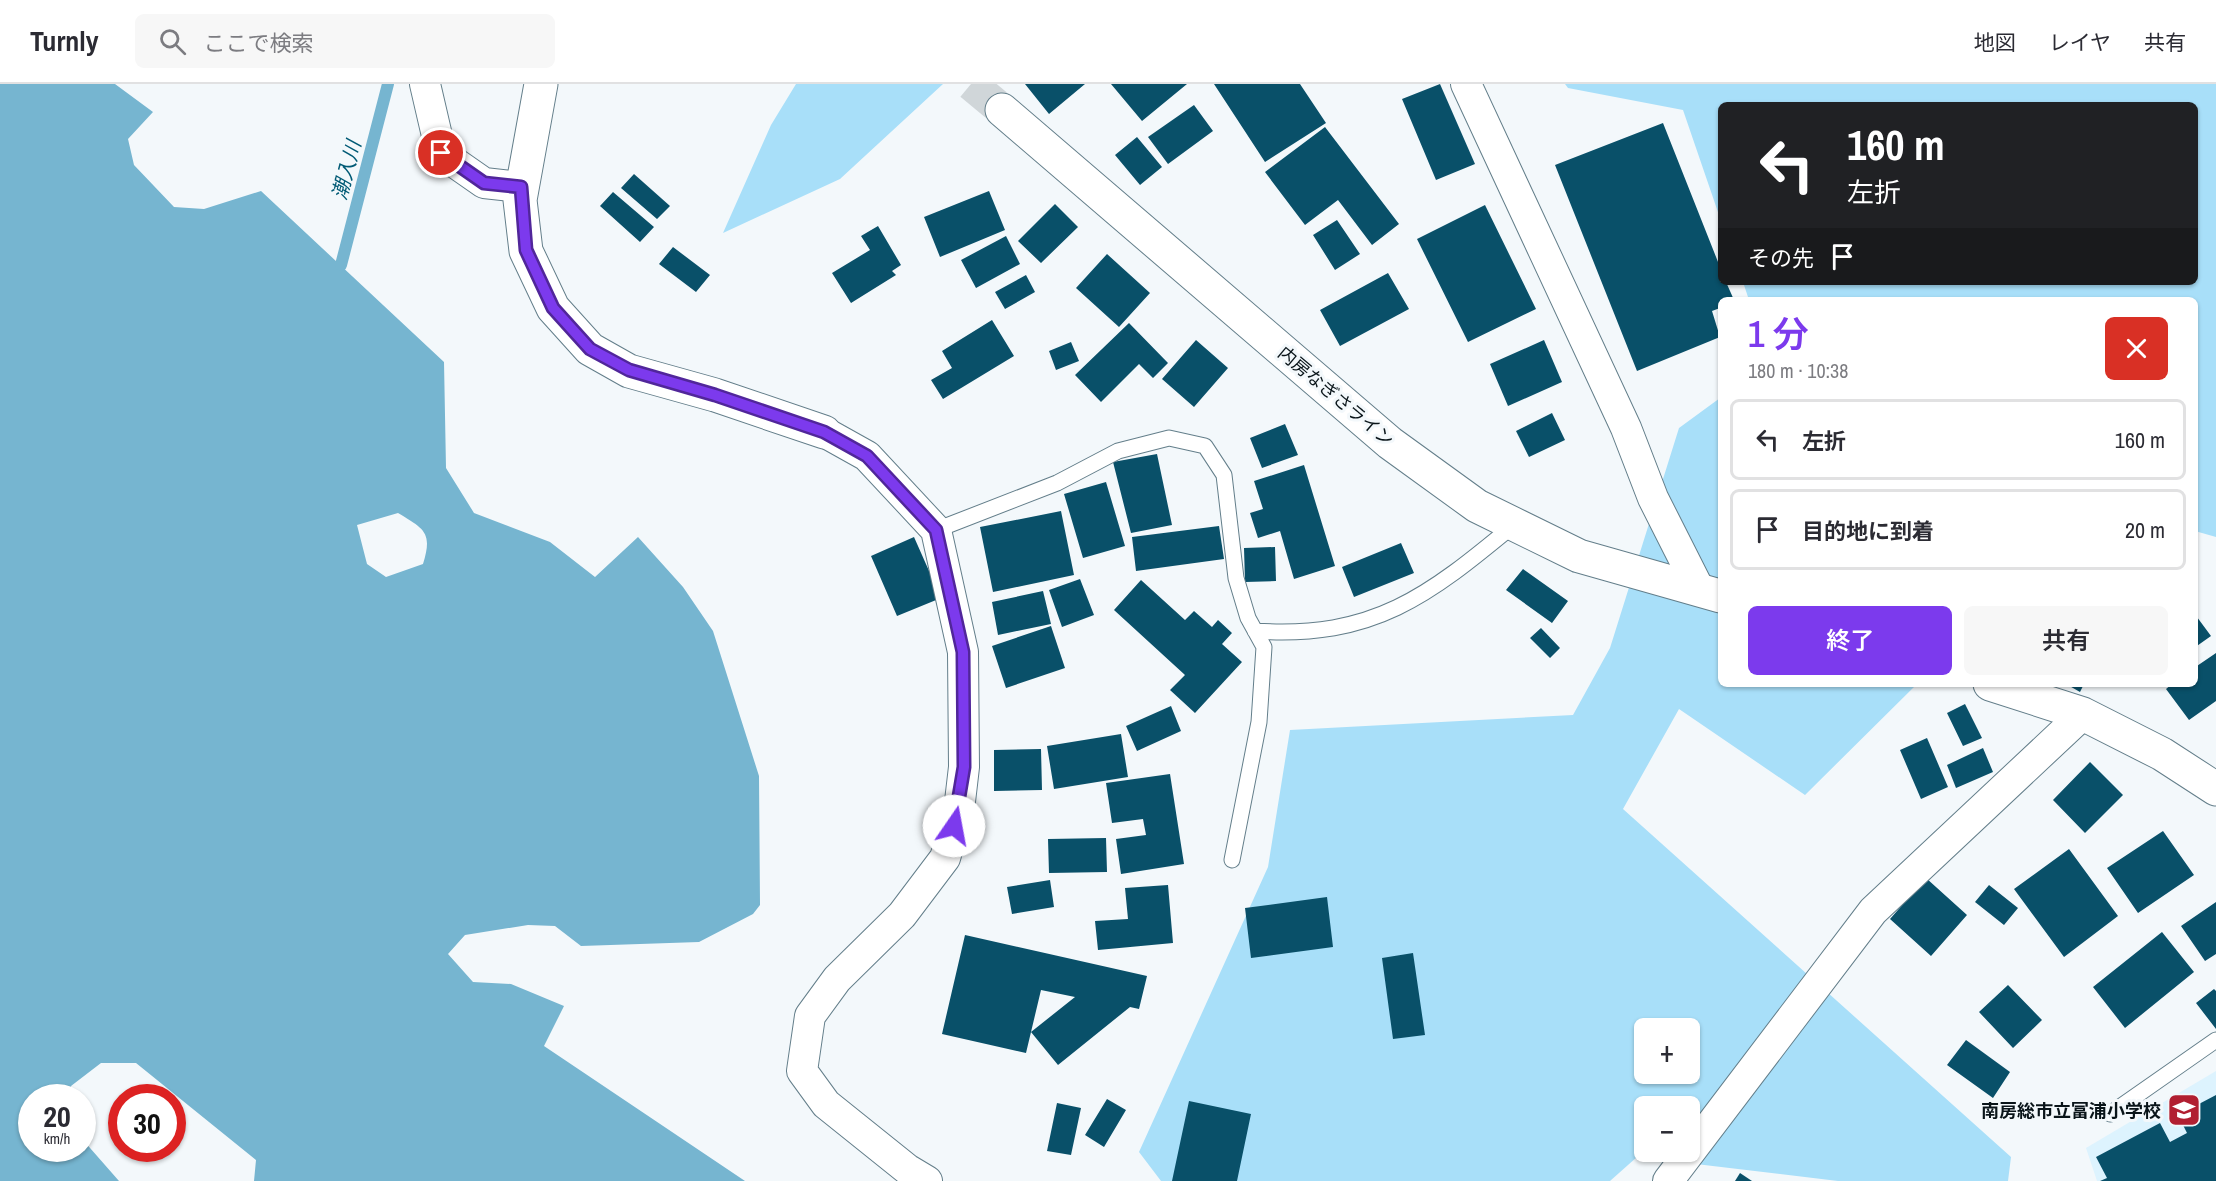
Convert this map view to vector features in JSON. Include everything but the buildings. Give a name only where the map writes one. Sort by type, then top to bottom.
[{"type":"main road","points":[[541,84],[521,187],[526,250],[553,308],[590,349],[629,370],[715,395],[824,432]]},
{"type":"main road","name":"内房なぎさライン","points":[[1002,110],[1390,442],[1477,506],[1579,556],[1710,593]]},
{"type":"main road","points":[[1999,687],[2082,714],[2162,754],[2216,789]]},
{"type":"street","points":[[425,84],[441,153],[484,183],[521,187]]},
{"type":"street","points":[[1466,84],[1626,428],[1653,498],[1710,593]]},
{"type":"street","points":[[824,432],[867,456],[936,530],[963,652],[964,767],[959,810],[945,858],[902,915],[837,979],[810,1016],[802,1071],[826,1104],[907,1169],[927,1181]]},
{"type":"street","points":[[1668,1181],[1873,911],[2082,714]]},
{"type":"lane","points":[[936,530],[1057,483],[1118,451],[1169,438],[1204,446],[1224,475],[1236,578],[1248,618],[1264,647],[1259,722],[1232,860]]},
{"type":"lane","points":[[1255,631],[1293,634],[1343,627],[1399,609],[1443,583],[1515,524]]},
{"type":"lane","points":[[2110,1114],[2216,1040]]},
{"type":"shaded area","points":[[0,84],[115,84],[153,112],[128,139],[134,165],[174,207],[204,209],[261,191],[444,362],[446,468],[474,513],[550,542],[595,577],[638,537],[683,587],[713,631],[759,776],[760,905],[753,914],[699,942],[581,946],[555,926],[528,925],[465,935],[448,954],[473,982],[511,984],[564,1006],[544,1046],[745,1181],[254,1181],[256,1160],[186,1103],[186,1084],[162,1084],[136,1063],[101,1063],[74,1084],[18,1084],[18,1162],[96,1162],[96,1155],[119,1181],[0,1181]],"holes":[[[398,513],[424,532],[427,545],[423,564],[386,577],[367,564],[357,525]]]},
{"type":"shaded area","points":[[796,84],[943,84],[840,179],[723,233],[771,125]]},
{"type":"shaded area","points":[[1565,84],[2216,84],[2216,537],[2198,532],[2198,297],[1748,297],[1744,285],[2198,285],[2198,102],[1718,102],[1718,212],[1683,110],[1568,88]]},
{"type":"shaded area","points":[[1718,399],[1718,687],[1914,687],[1805,795],[1679,709],[1623,809],[2011,1157],[2008,1181],[1838,1181],[1679,1162],[1700,1162],[1700,1096],[1634,1096],[1634,1160],[1610,1181],[1161,1181],[1139,1152],[1268,867],[1290,730],[1573,715],[1610,648],[1679,428]]},
{"type":"shaded area","name":"南房総市立富浦小学校","points":[[2216,1071],[2216,1181],[2097,1181],[2086,1148]]},
{"type":"waterway","name":"潮入川","points":[[341,265],[388,84]]},
{"type":"tunnel","points":[[971,84],[1002,110]]},
{"type":"place","name":"南房総市立富浦小学校","points":[[2184,1110]]},
{"type":"route","points":[[441,153],[484,183],[521,187],[520,200],[526,250],[553,308],[590,349],[629,370],[715,395],[824,432],[867,456],[936,530],[963,652],[964,767],[959,810],[954,826]]}]
